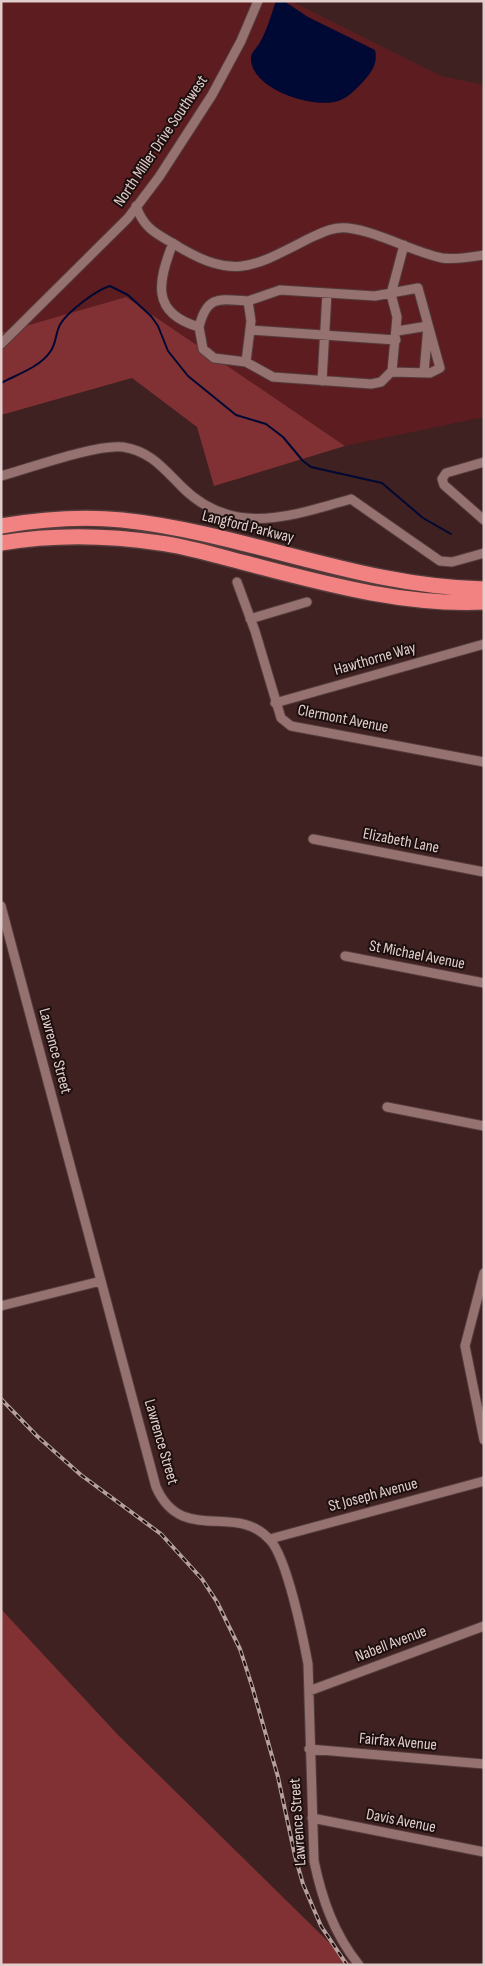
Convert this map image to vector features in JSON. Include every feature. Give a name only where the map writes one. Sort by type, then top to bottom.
[{"type":"highway","name":"Langford Parkway","points":[[1,526],[35,520],[79,518],[121,520],[200,533],[373,577],[438,587],[484,588]]},
{"type":"highway","points":[[1,543],[53,537],[110,536],[171,545],[389,596],[448,602],[484,602]]},
{"type":"street","name":"North Miller Drive Southwest","points":[[1,344],[106,241],[159,176],[212,95],[241,41],[258,1]]},
{"type":"street","points":[[136,206],[141,220],[148,228],[202,260],[236,268],[268,259],[320,233],[338,228],[360,230],[443,258],[484,255]]},
{"type":"street","points":[[173,243],[160,282],[162,296],[168,307],[180,320],[199,327]]},
{"type":"street","points":[[391,372],[430,373],[440,368],[418,288],[391,294],[375,296],[280,290],[248,302],[218,299],[212,302],[202,315],[199,327],[204,348],[208,354],[220,359],[246,362],[273,377],[377,384],[391,372],[397,317],[391,294],[404,245]]},
{"type":"street","points":[[322,380],[327,293]]},
{"type":"street","points":[[246,362],[251,321],[248,302]]},
{"type":"street","points":[[250,330],[325,336],[396,336],[428,326]]},
{"type":"street","points":[[424,373],[428,326]]},
{"type":"street","points":[[1,476],[100,449],[121,447],[137,450],[151,457],[196,499],[215,510],[235,517],[257,520],[279,519],[351,499],[440,561],[452,562],[484,552]]},
{"type":"street","points":[[484,462],[446,472],[442,479],[444,486],[484,520]]},
{"type":"street","name":"Clermont Avenue","points":[[237,582],[280,718],[291,726],[484,762]]},
{"type":"street","points":[[250,619],[307,602]]},
{"type":"street","name":"Hawthorne Way","points":[[275,703],[484,644]]},
{"type":"street","name":"Elizabeth Lane","points":[[313,839],[484,872]]},
{"type":"street","name":"Lawrence Street","points":[[1,906],[156,1487],[162,1499],[173,1512],[186,1519],[244,1524],[258,1529],[270,1539],[281,1558],[303,1637],[308,1664],[309,1750],[314,1861],[321,1892],[334,1926],[359,1965]]},
{"type":"street","name":"St Michael Avenue","points":[[345,956],[484,983]]},
{"type":"street","points":[[387,1107],[484,1126]]},
{"type":"street","points":[[484,1273],[465,1346],[466,1361],[484,1440]]},
{"type":"street","points":[[1,1306],[101,1281]]},
{"type":"street","name":"St Joseph Avenue","points":[[270,1539],[484,1481]]},
{"type":"street","name":"Nabell Avenue","points":[[309,1691],[484,1626]]},
{"type":"street","name":"Fairfax Avenue","points":[[309,1750],[484,1764]]},
{"type":"street","name":"Davis Avenue","points":[[312,1818],[484,1852]]},
{"type":"shaded area","points":[[1,1],[291,1],[441,76],[484,85],[484,417],[345,446],[126,297],[1,333]]},
{"type":"shaded area","points":[[126,297],[345,446],[214,486],[197,427],[132,378],[1,415],[1,333]]},
{"type":"shaded area","points":[[1,1609],[119,1736],[352,1965],[1,1965]]},
{"type":"water","points":[[276,1],[284,1],[308,17],[375,50],[376,60],[371,71],[349,95],[338,101],[323,103],[298,99],[272,88],[255,71],[251,56],[269,23]]},
{"type":"waterway","points":[[1,383],[34,366],[46,357],[54,345],[59,326],[65,318],[90,296],[110,286],[128,295],[151,316],[158,326],[168,351],[188,376],[236,415],[266,424],[283,437],[303,461],[311,467],[382,483],[423,518],[451,534]]},
{"type":"railway","points":[[1,1399],[37,1436],[81,1475],[161,1534],[202,1579],[217,1602],[240,1649],[252,1686],[278,1777],[303,1884],[321,1926],[347,1965]]}]
